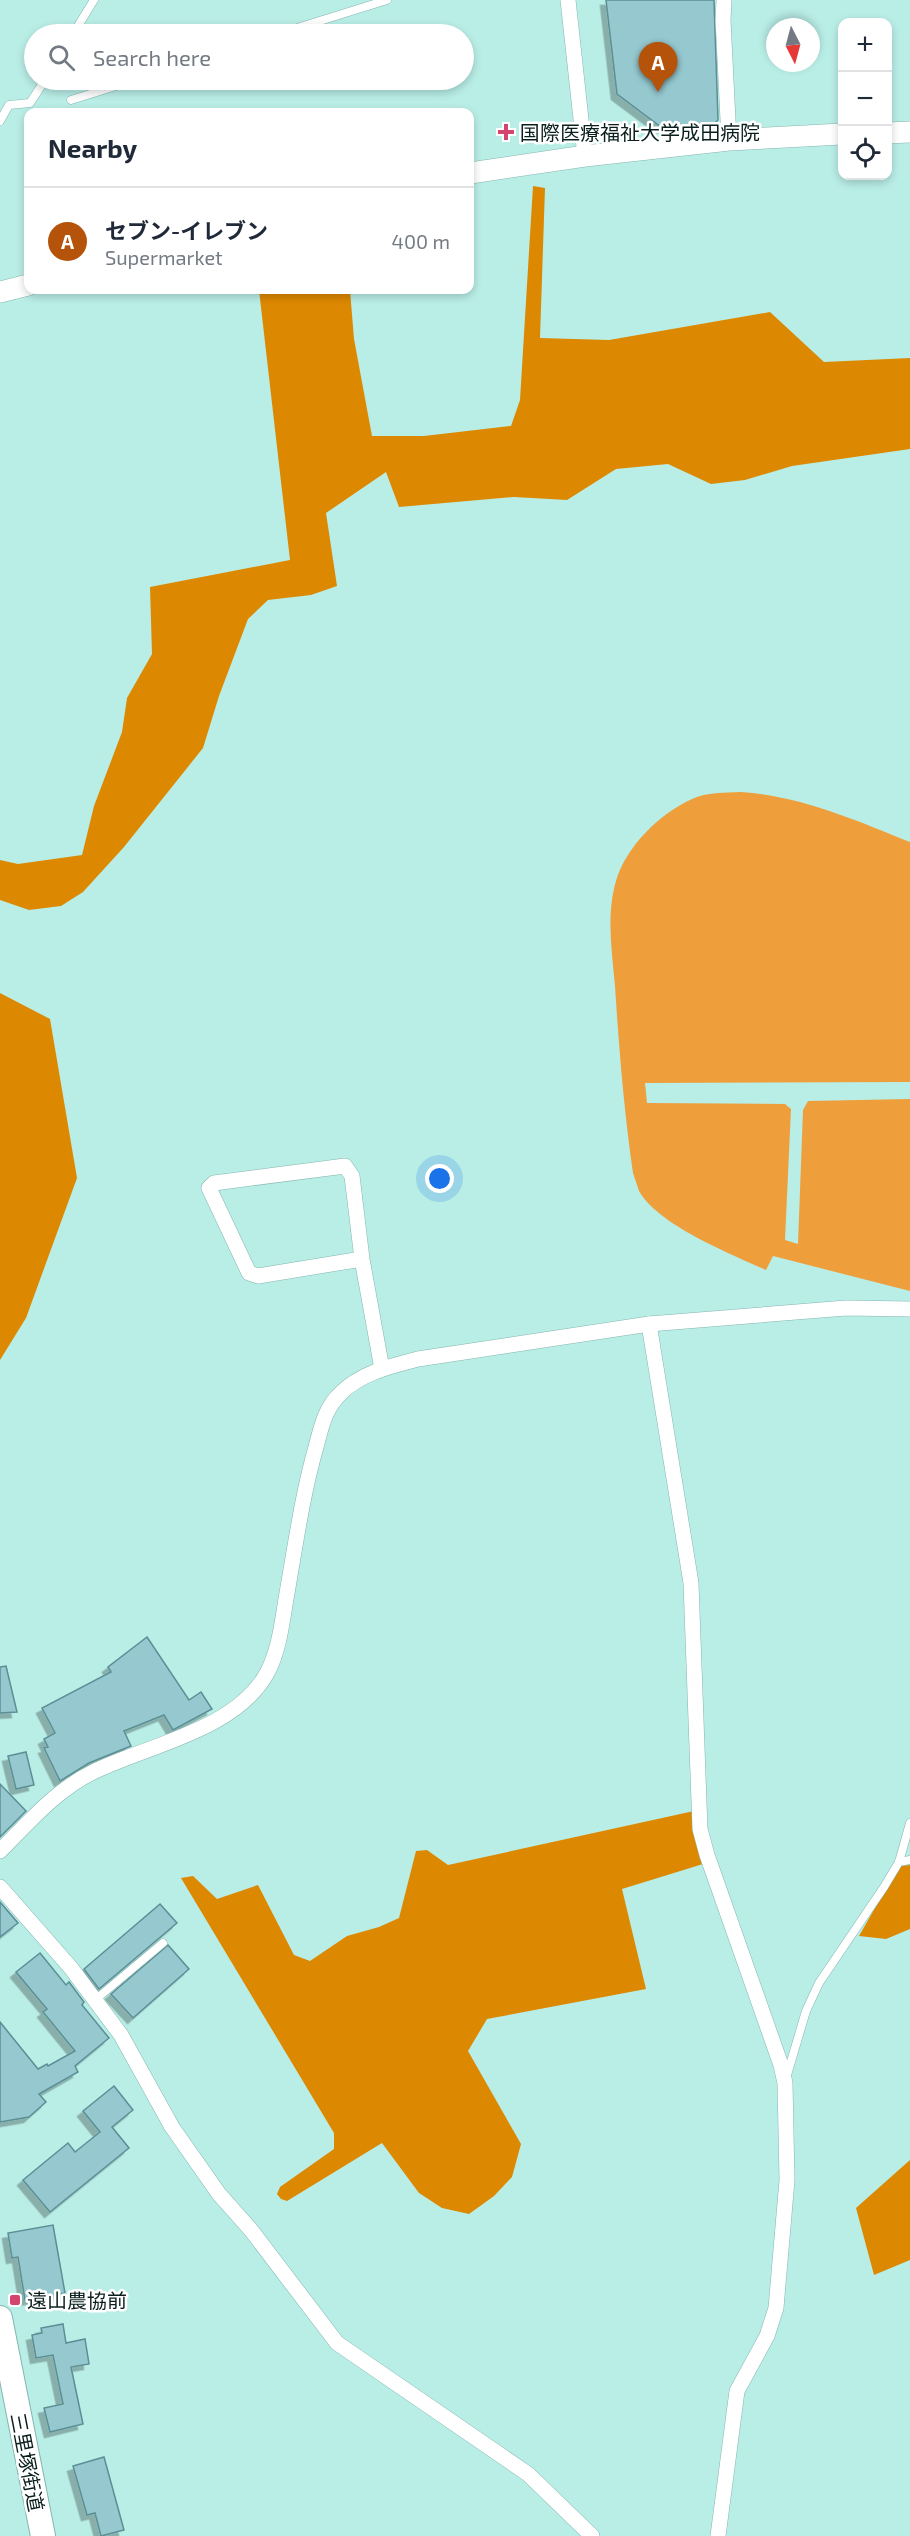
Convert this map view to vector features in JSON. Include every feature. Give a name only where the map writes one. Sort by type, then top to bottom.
[{"type":"main road","name":"三里塚街道","points":[[0,2318],[43,2536]]},
{"type":"street","points":[[567,0],[585,156]]},
{"type":"street","points":[[724,0],[729,140]]},
{"type":"street","points":[[892,133],[910,132]]},
{"type":"street","points":[[474,172],[585,156],[729,140],[838,134]]},
{"type":"street","points":[[0,292],[24,286]]},
{"type":"street","points":[[362,1259],[258,1276],[249,1273],[208,1188],[214,1183],[345,1166],[352,1176],[362,1259],[382,1369]]},
{"type":"street","points":[[0,1851],[52,1798],[92,1773],[206,1726],[249,1700],[261,1685],[269,1671],[278,1642],[311,1465],[322,1424],[330,1406],[340,1393],[360,1380],[382,1369],[418,1359],[649,1324],[846,1308],[910,1309]]},
{"type":"street","points":[[649,1324],[692,1583],[700,1829],[707,1855],[781,2065],[785,2083],[787,2180],[776,2308],[767,2336],[736,2391],[718,2536]]},
{"type":"street","points":[[0,1887],[71,1968],[121,2035],[172,2127],[219,2194],[251,2230],[337,2343],[528,2474],[592,2536]]},
{"type":"lane","points":[[79,24],[94,0]]},
{"type":"lane","points":[[310,24],[387,0]]},
{"type":"lane","points":[[0,122],[9,105],[30,103],[38,90]]},
{"type":"lane","points":[[71,100],[103,90]]},
{"type":"lane","points":[[785,2083],[799,2031],[819,1983],[899,1862],[910,1823]]},
{"type":"lane","points":[[899,1862],[910,1860]]},
{"type":"lane","points":[[95,2000],[163,1943]]},
{"type":"shaded area","points":[[533,186],[545,188],[540,338],[609,340],[770,312],[824,362],[910,358],[910,449],[792,466],[745,480],[711,484],[668,464],[616,469],[567,500],[514,497],[399,507],[386,472],[326,513],[337,586],[311,595],[268,600],[248,619],[219,696],[203,748],[124,847],[83,892],[61,906],[29,910],[0,900],[0,860],[18,864],[82,855],[94,806],[122,732],[127,698],[152,654],[150,587],[290,560],[259,294],[350,294],[354,339],[372,436],[424,436],[511,426],[520,400]]},
{"type":"shaded area","points":[[741,792],[785,798],[806,804],[910,842],[910,1082],[645,1083],[647,1103],[785,1104],[791,1109],[785,1240],[798,1244],[803,1110],[808,1101],[910,1099],[910,1291],[773,1256],[766,1270],[678,1227],[648,1204],[639,1191],[633,1173],[627,1126],[611,947],[610,920],[616,881],[627,856],[636,844],[668,813],[704,795]]},
{"type":"shaded area","points":[[0,993],[50,1019],[77,1178],[26,1318],[0,1360]]},
{"type":"shaded area","points":[[694,1811],[703,1864],[622,1889],[646,1989],[487,2019],[468,2051],[521,2144],[512,2177],[494,2196],[469,2214],[442,2208],[419,2193],[382,2143],[287,2201],[281,2199],[277,2194],[280,2187],[334,2149],[334,2133],[181,1878],[193,1876],[217,1899],[258,1885],[294,1955],[310,1961],[347,1936],[379,1927],[399,1918],[416,1851],[427,1850],[448,1865]]},
{"type":"shaded area","points":[[910,1865],[910,1929],[886,1939],[859,1936],[899,1866]]},
{"type":"shaded area","points":[[910,2160],[910,2260],[874,2275],[856,2208]]},
{"type":"building","points":[[606,0],[714,0],[718,120],[714,124],[661,127],[617,94]]},
{"type":"building","points":[[147,1637],[189,1700],[201,1692],[212,1709],[173,1730],[164,1715],[124,1731],[131,1746],[89,1763],[60,1781],[44,1748],[48,1747],[44,1739],[55,1733],[42,1708],[111,1672],[108,1667]]},
{"type":"building","points":[[6,1666],[17,1712],[0,1713],[0,1667]]},
{"type":"building","points":[[26,1752],[34,1785],[16,1789],[8,1756]]},
{"type":"building","points":[[0,1784],[26,1811],[0,1837]]},
{"type":"building","points":[[0,1902],[18,1923],[0,1937]]},
{"type":"building","points":[[160,1904],[177,1923],[99,1989],[84,1969]]},
{"type":"building","points":[[168,1945],[189,1969],[133,2018],[111,1994]]},
{"type":"building","points":[[40,1953],[66,1985],[69,1982],[84,2002],[82,2005],[109,2038],[75,2066],[78,2072],[39,2094],[46,2102],[29,2117],[0,2122],[0,2022],[38,2069],[75,2051],[43,2012],[47,2009],[16,1972]]},
{"type":"building","points":[[114,2086],[133,2110],[112,2127],[129,2148],[50,2212],[23,2180],[68,2143],[75,2152],[100,2132],[83,2111]]},
{"type":"building","points":[[53,2225],[65,2293],[25,2300],[18,2257],[12,2258],[8,2233]]},
{"type":"building","points":[[63,2324],[66,2343],[85,2339],[89,2364],[71,2367],[83,2424],[50,2432],[44,2408],[63,2404],[53,2355],[36,2358],[32,2335],[42,2333],[41,2328]]},
{"type":"building","points":[[104,2457],[124,2530],[101,2536],[95,2513],[87,2515],[73,2466]]},
{"type":"place","name":"セブン-イレブン","points":[[658,92]]},
{"type":"place","name":"国際医療福祉大学成田病院","points":[[506,132]]},
{"type":"place","name":"遠山農協前","points":[[15,2300]]}]
